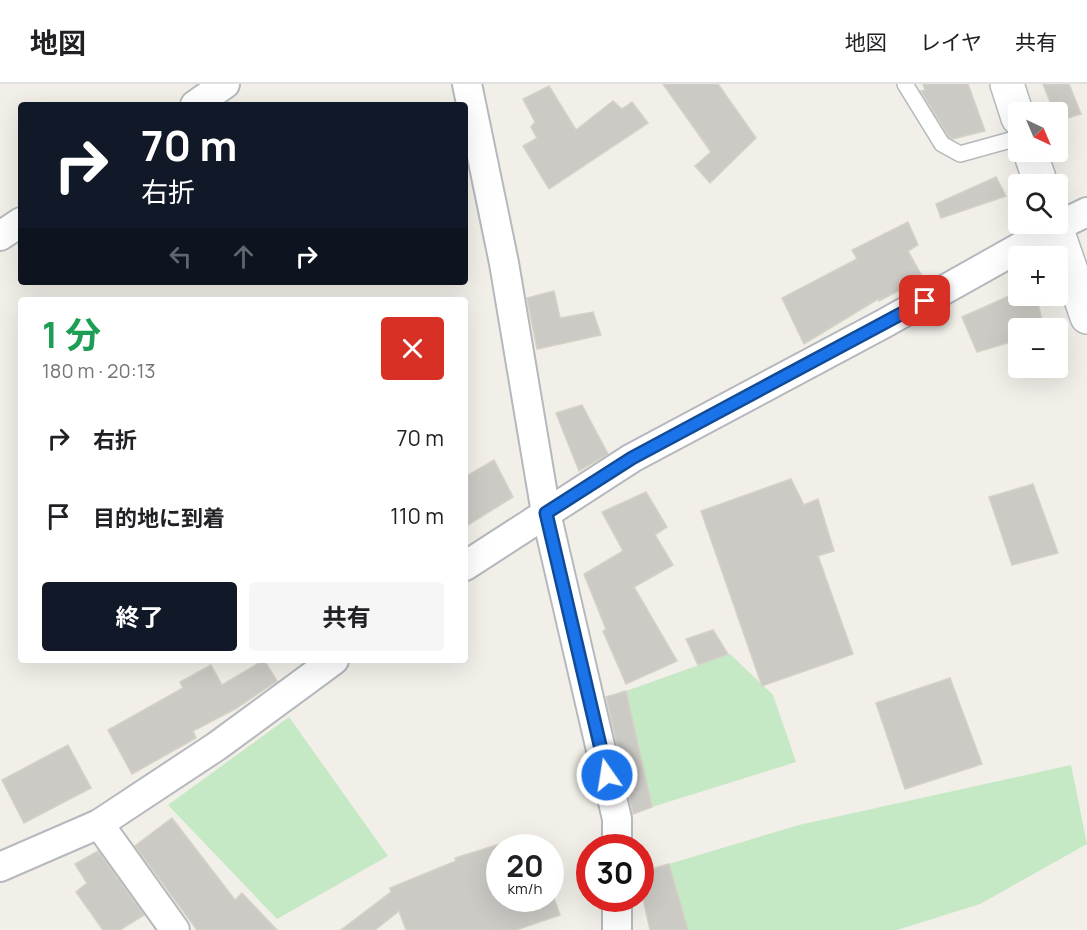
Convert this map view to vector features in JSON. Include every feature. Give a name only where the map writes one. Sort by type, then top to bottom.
[{"type":"main road","points":[[1007,84],[1013,102]]},
{"type":"main road","points":[[1058,234],[1087,317]]},
{"type":"street","points":[[199,102],[225,84]]},
{"type":"street","points":[[467,84],[504,263],[546,513],[617,819],[617,834]]},
{"type":"street","points":[[1068,220],[1087,212]]},
{"type":"street","points":[[0,236],[18,224]]},
{"type":"street","points":[[468,564],[632,458],[885,323],[1039,234]]},
{"type":"street","points":[[0,867],[99,824],[217,746],[330,663]]},
{"type":"street","points":[[99,824],[175,930]]},
{"type":"street","points":[[617,912],[617,930]]},
{"type":"lane","points":[[905,84],[942,144],[960,154],[1008,141]]},
{"type":"green space","points":[[730,654],[773,695],[796,762],[652,807],[626,691]]},
{"type":"green space","points":[[289,717],[388,856],[277,919],[168,805]]},
{"type":"green space","points":[[1071,765],[1087,844],[980,904],[897,930],[688,930],[669,864],[799,825]]},
{"type":"building","points":[[663,84],[718,84],[756,138],[710,183],[695,166],[711,152]]},
{"type":"building","points":[[923,84],[968,84],[985,131],[953,139],[949,137],[921,91],[925,90]]},
{"type":"building","points":[[1043,84],[1069,84],[1081,114],[1068,118],[1068,102],[1050,102]]},
{"type":"building","points":[[549,86],[576,130],[613,101],[622,109],[632,102],[648,123],[549,189],[523,146],[537,138],[531,127],[535,122],[523,99]]},
{"type":"building","points":[[996,177],[1006,196],[941,218],[936,204]]},
{"type":"building","points":[[908,222],[918,245],[908,251],[923,278],[879,301],[878,299],[804,344],[782,298],[857,259],[852,250]]},
{"type":"building","points":[[554,291],[560,318],[593,312],[601,335],[537,349],[527,298]]},
{"type":"building","points":[[1008,296],[1008,306],[1038,306],[1042,318],[1008,318],[1008,343],[977,352],[962,317]]},
{"type":"building","points":[[582,405],[608,454],[579,471],[556,413]]},
{"type":"building","points":[[494,460],[513,497],[468,525],[468,475]]},
{"type":"building","points":[[791,479],[804,505],[818,499],[834,551],[818,556],[853,654],[762,686],[701,511]]},
{"type":"building","points":[[1033,484],[1058,553],[1012,565],[989,497]]},
{"type":"building","points":[[646,492],[667,527],[655,535],[673,565],[634,587],[677,661],[626,684],[603,631],[606,629],[584,574],[623,551],[602,512]]},
{"type":"building","points":[[713,630],[728,654],[698,665],[686,639]]},
{"type":"building","points":[[259,663],[266,663],[277,681],[235,709],[193,731],[196,738],[132,774],[108,730],[183,688],[180,682],[211,665],[222,685]]},
{"type":"building","points":[[950,678],[982,764],[905,789],[876,703]]},
{"type":"building","points":[[626,691],[652,807],[633,814],[606,697]]},
{"type":"building","points":[[68,745],[91,788],[24,823],[2,780]]},
{"type":"building","points":[[172,818],[235,900],[242,893],[277,930],[197,930],[135,846]]},
{"type":"building","points":[[486,848],[486,912],[559,912],[560,915],[516,930],[406,930],[399,911],[375,930],[341,930],[391,892],[390,888],[456,861],[455,858]]},
{"type":"building","points":[[98,851],[144,915],[120,930],[103,930],[76,892],[87,883],[75,864]]},
{"type":"building","points":[[669,864],[688,930],[650,930],[646,912],[654,912],[654,868]]},
{"type":"route","points":[[607,775],[546,513],[632,458],[925,301]]}]
